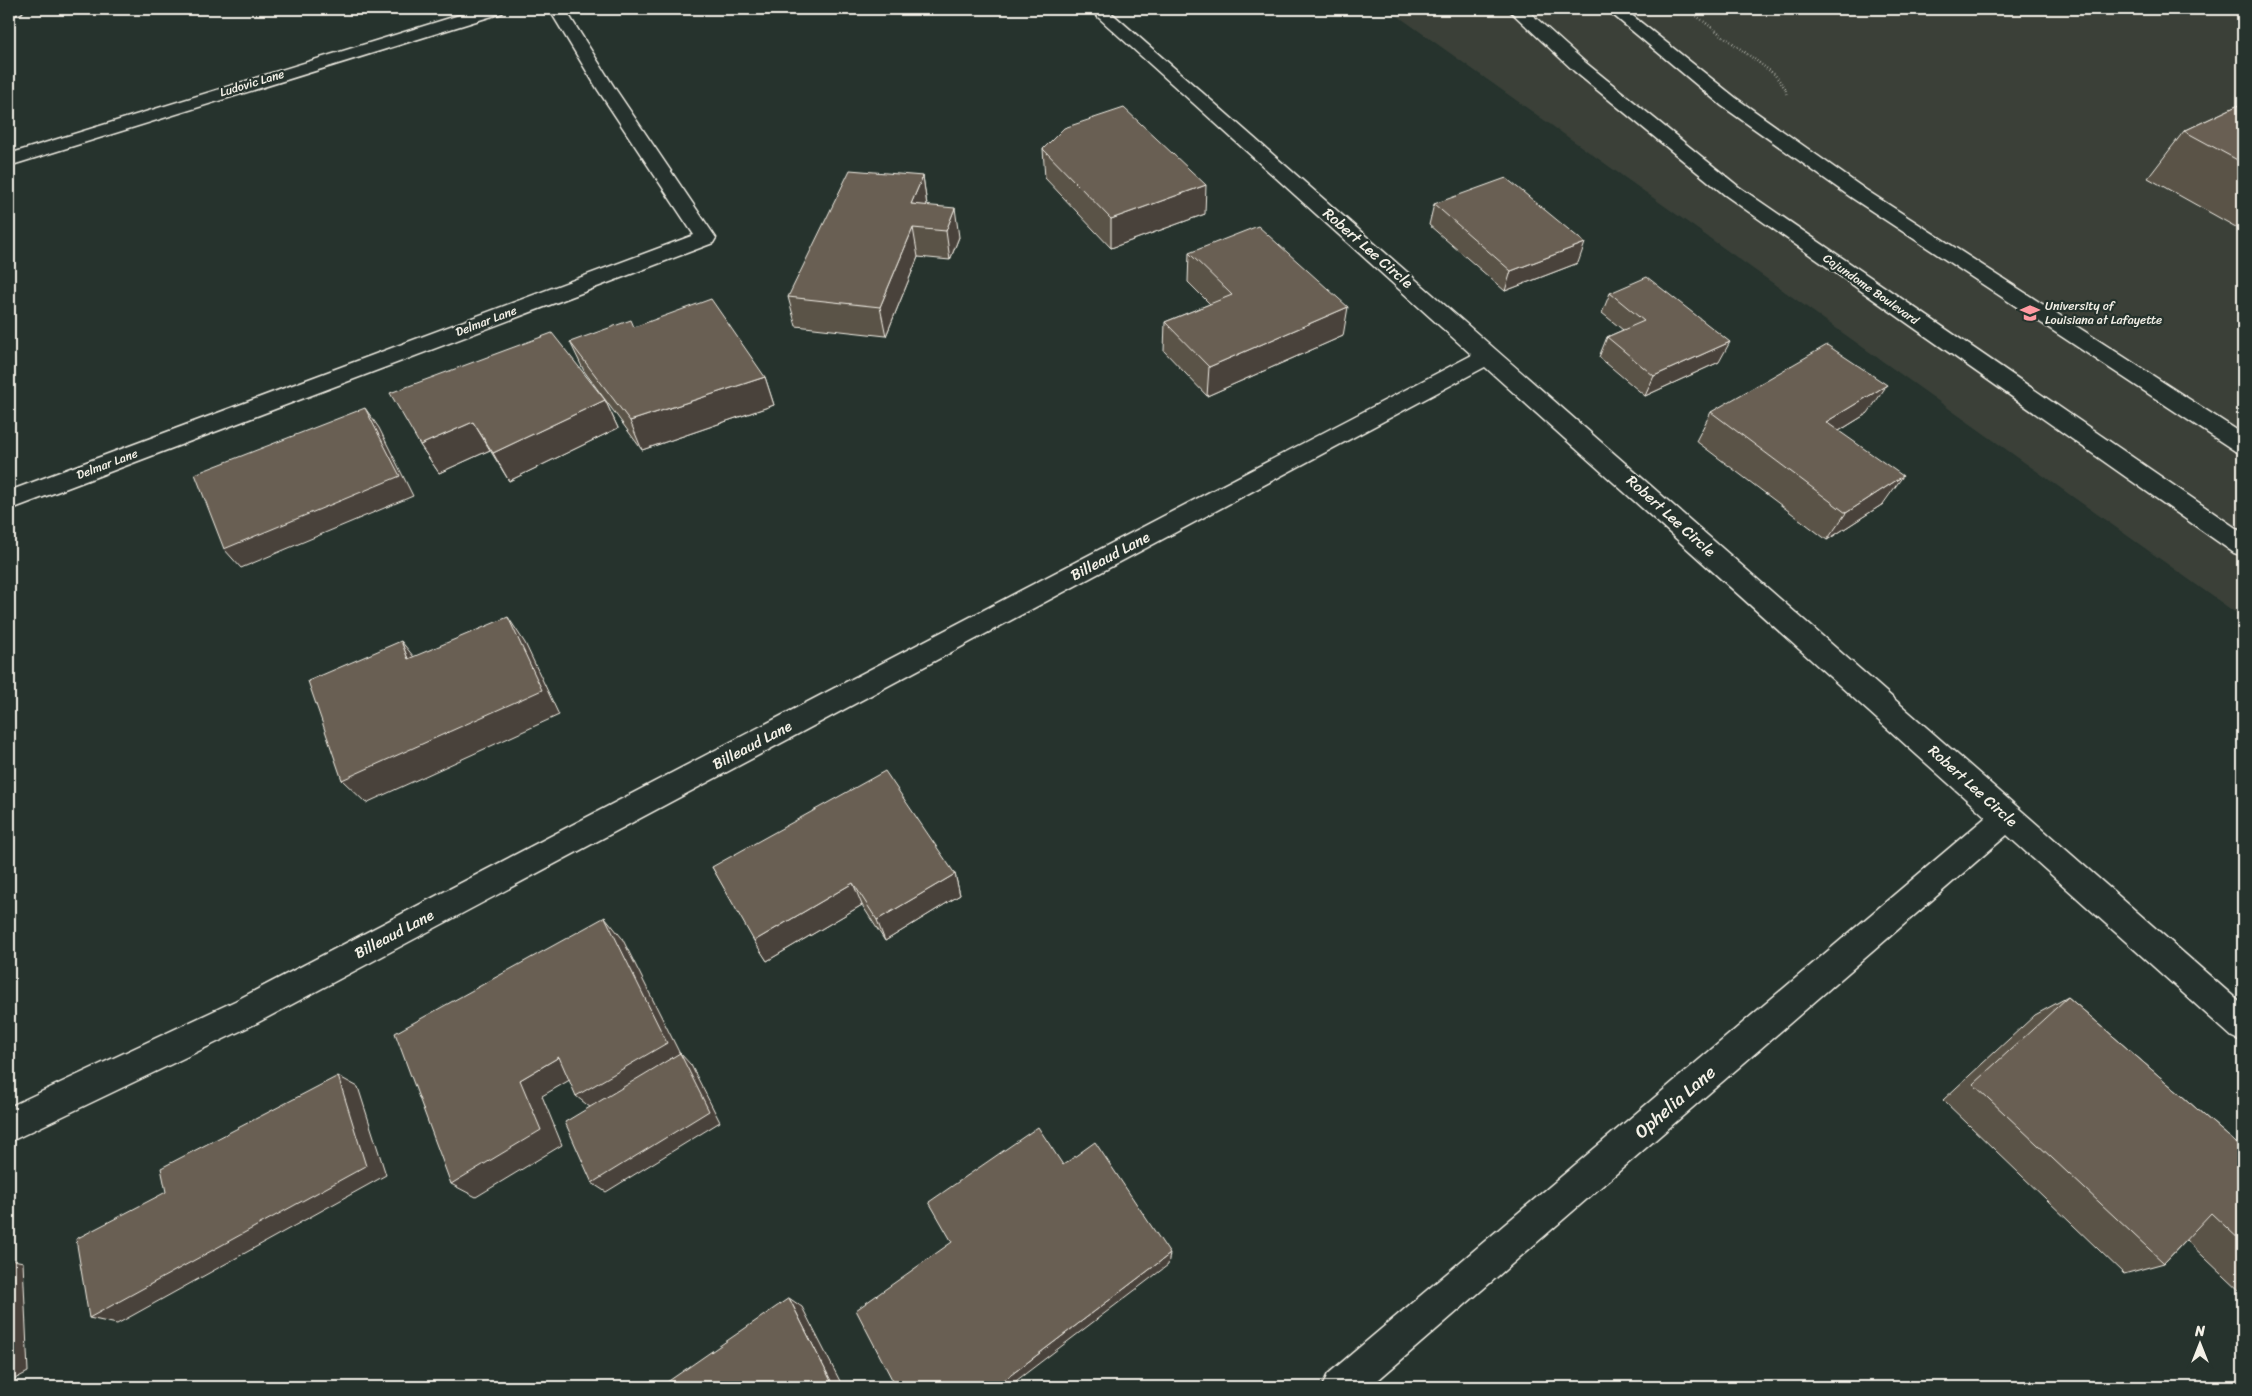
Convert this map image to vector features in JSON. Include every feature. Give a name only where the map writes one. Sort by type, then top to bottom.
[{"type":"street","points":[[9,11],[15,9]]},
{"type":"street","name":"Ludovic Lane","points":[[9,160],[496,9]]},
{"type":"street","name":"Delmar Lane","points":[[9,501],[706,238],[607,90],[557,9]]},
{"type":"street","name":"Robert Lee Circle","points":[[1097,9],[1490,355],[2243,1026]]},
{"type":"street","name":"Cajundome Boulevard","points":[[1516,9],[1586,73],[1732,191],[2243,546]]},
{"type":"street","points":[[1614,9],[1729,102],[1859,194],[2243,445]]},
{"type":"street","name":"Billeaud Lane","points":[[9,1125],[246,1012],[1490,355]]},
{"type":"street","name":"Ophelia Lane","points":[[1341,1387],[2008,816]]},
{"type":"shaded area","name":"University of Louisiana at Lafayette","points":[[1388,9],[2243,9],[2243,618]]},
{"type":"building","points":[[2243,103],[2243,163],[2184,131]]},
{"type":"building","points":[[1124,108],[1206,185],[1111,219],[1043,149],[1064,128]]},
{"type":"building","points":[[850,170],[923,176],[911,204],[955,208],[946,231],[913,228],[880,307],[788,297]]},
{"type":"building","points":[[1506,178],[1585,243],[1511,271],[1434,204]]},
{"type":"building","points":[[1258,226],[1348,307],[1209,367],[1165,322],[1232,295],[1189,253]]},
{"type":"building","points":[[1647,277],[1730,342],[1654,376],[1607,337],[1644,321],[1610,293]]},
{"type":"building","points":[[711,299],[765,377],[630,421],[570,342],[631,320],[634,327]]},
{"type":"building","points":[[552,333],[605,400],[493,453],[473,422],[420,445],[390,393]]},
{"type":"building","points":[[1827,345],[1887,385],[1826,422],[1903,476],[1846,513],[1711,412]]},
{"type":"building","points":[[365,408],[400,476],[224,549],[195,474]]},
{"type":"building","points":[[508,617],[542,690],[342,780],[308,681],[401,641],[408,659]]},
{"type":"building","points":[[885,771],[955,874],[877,920],[853,883],[754,941],[712,867]]},
{"type":"building","points":[[605,917],[667,1043],[576,1096],[559,1057],[520,1080],[541,1130],[451,1184],[395,1033]]},
{"type":"building","points":[[2068,997],[2243,1149],[2243,1243],[2211,1213],[2164,1263],[1973,1084]]},
{"type":"building","points":[[680,1053],[709,1111],[592,1183],[565,1122]]},
{"type":"building","points":[[338,1076],[366,1166],[89,1318],[76,1239],[166,1192],[161,1168]]},
{"type":"building","points":[[1038,1127],[1063,1165],[1095,1142],[1170,1254],[995,1387],[896,1387],[856,1310],[952,1242],[929,1202]]},
{"type":"building","points":[[789,1298],[834,1387],[660,1387]]},
{"type":"place","name":"University of Louisiana at Lafayette","points":[[2030,313]]}]
